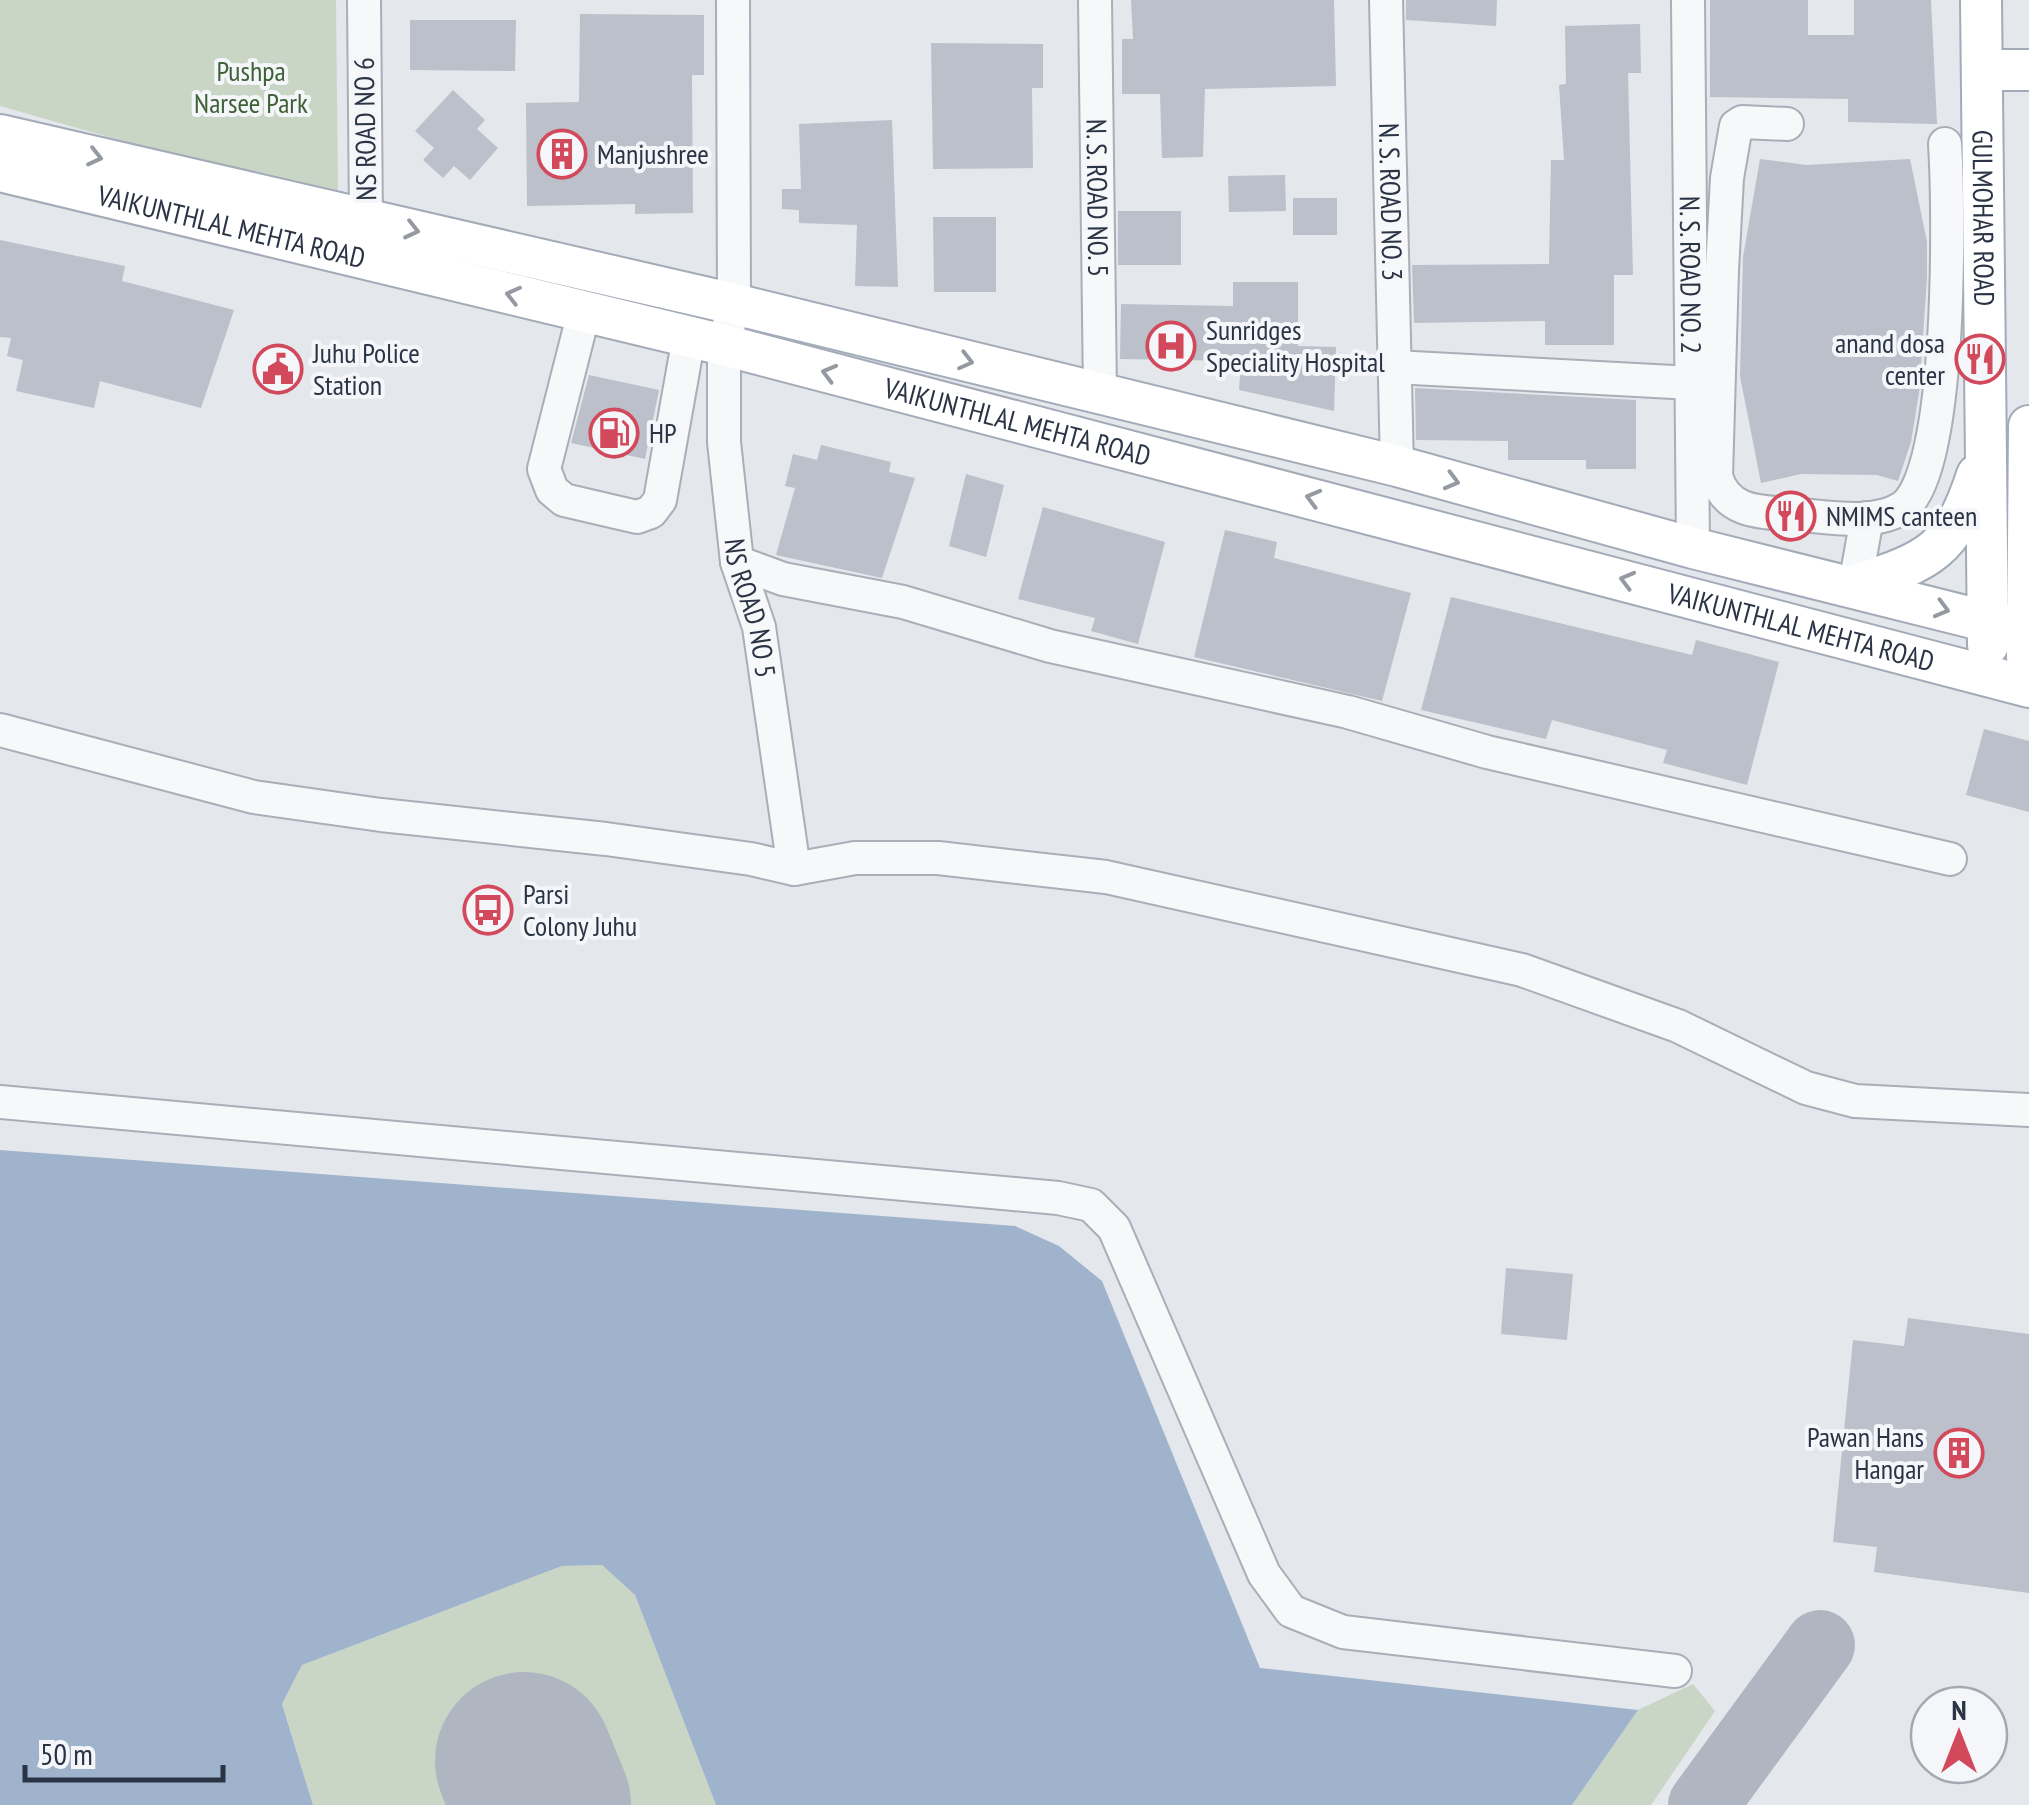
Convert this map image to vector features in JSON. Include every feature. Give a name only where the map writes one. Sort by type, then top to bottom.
[{"type":"main road","name":"GULMOHAR ROAD","points":[[1981,0],[1982,70],[1951,142],[1986,449],[1988,622],[2014,682]]},
{"type":"main road","points":[[1982,70],[2029,70]]},
{"type":"main road","name":"VAIKUNTHLAL MEHTA ROAD","points":[[0,135],[362,239],[584,312],[2014,682]]},
{"type":"main road","name":"VAIKUNTHLAL MEHTA ROAD","points":[[0,171],[734,304],[1397,466],[1693,548],[1855,585],[2028,631]]},
{"type":"main road","points":[[2014,682],[2028,631],[2029,426]]},
{"type":"main road","points":[[1855,585],[1933,552],[1961,524],[1986,449]]},
{"type":"street","name":"NS ROAD NO 6","points":[[362,239],[364,0]]},
{"type":"street","points":[[584,312],[544,469],[552,490],[564,500],[637,518],[651,512],[660,500],[706,341],[734,304],[732,0]]},
{"type":"street","name":"N. S. ROAD NO. 5","points":[[1095,0],[1100,394]]},
{"type":"street","name":"N. S. ROAD NO. 3","points":[[1386,0],[1397,466]]},
{"type":"street","name":"N. S. ROAD NO. 2","points":[[1688,0],[1692,382],[1712,460],[1693,548]]},
{"type":"street","points":[[1787,124],[1742,122],[1736,126],[1726,200],[1712,460],[1722,494],[1746,510],[1867,518],[1906,506],[1920,490],[1930,461],[1946,299],[1951,142]]},
{"type":"street","points":[[1690,201],[1726,200]]},
{"type":"street","name":"NS ROAD NO 5","points":[[706,341],[724,442],[737,562],[759,627],[768,716],[794,870]]},
{"type":"street","points":[[1394,367],[1692,382]]},
{"type":"street","points":[[1855,585],[1867,518]]},
{"type":"street","points":[[737,562],[783,580],[903,602],[1050,646],[1348,712],[1486,752],[1950,858]]},
{"type":"street","points":[[0,730],[254,796],[706,852],[794,870],[855,858],[938,858],[1106,877],[1522,970],[1678,1026],[1806,1088],[1855,1102],[2029,1110]]},
{"type":"street","points":[[0,1102],[1058,1198],[1090,1205],[1114,1228],[1264,1574],[1292,1611],[1343,1632],[1675,1671]]},
{"type":"green space","name":"Pushpa Narsee Park","points":[[0,0],[336,0],[338,190],[263,181],[0,106]]},
{"type":"green space","points":[[602,1565],[635,1595],[716,1805],[577,1805],[546,1733],[468,1764],[485,1805],[313,1805],[282,1704],[302,1665],[562,1566]]},
{"type":"green space","points":[[1693,1684],[1715,1711],[1651,1805],[1572,1805],[1638,1710]]},
{"type":"water","points":[[0,1150],[1015,1226],[1059,1246],[1102,1281],[1260,1668],[1638,1710],[1572,1805],[716,1805],[635,1595],[602,1565],[562,1566],[302,1665],[282,1704],[313,1805],[0,1805]]},
{"type":"building","points":[[1131,0],[1334,0],[1336,86],[1205,89],[1203,157],[1162,158],[1160,94],[1122,94],[1122,39],[1133,39]]},
{"type":"building","points":[[1406,0],[1497,0],[1496,26],[1406,20]]},
{"type":"building","points":[[1710,0],[1808,0],[1808,35],[1854,35],[1854,0],[1931,0],[1937,124],[1848,122],[1848,99],[1710,97]]},
{"type":"building","points":[[580,14],[704,15],[704,75],[692,75],[693,213],[635,214],[635,204],[527,206],[526,103],[579,102]]},
{"type":"building","points":[[410,20],[516,20],[515,71],[410,70]]},
{"type":"building","points":[[1640,24],[1641,73],[1628,73],[1633,275],[1614,275],[1614,345],[1545,345],[1545,321],[1414,323],[1412,265],[1549,264],[1551,160],[1564,160],[1559,85],[1566,84],[1565,26]]},
{"type":"building","points":[[931,43],[1043,44],[1043,88],[1032,88],[1033,168],[933,169]]},
{"type":"building","points":[[453,90],[485,120],[477,129],[498,148],[470,180],[454,166],[443,178],[423,160],[434,148],[415,131]]},
{"type":"building","points":[[892,120],[898,287],[855,286],[857,225],[799,223],[799,210],[782,209],[782,189],[801,189],[799,124]]},
{"type":"building","points":[[1760,159],[1807,165],[1910,159],[1927,242],[1927,278],[1919,393],[1911,442],[1898,481],[1877,475],[1801,474],[1761,483],[1740,376],[1743,257]]},
{"type":"building","points":[[1285,175],[1286,211],[1229,212],[1228,176]]},
{"type":"building","points":[[1293,198],[1337,198],[1337,235],[1293,235]]},
{"type":"building","points":[[1118,211],[1181,211],[1181,265],[1118,265]]},
{"type":"building","points":[[933,217],[996,217],[996,292],[934,292]]},
{"type":"building","points":[[0,240],[125,266],[122,281],[234,310],[201,408],[100,381],[94,408],[16,391],[23,360],[7,356],[11,338],[0,337]]},
{"type":"building","points":[[1233,282],[1298,282],[1298,346],[1336,347],[1334,411],[1239,390],[1241,361],[1120,359],[1121,304],[1233,306]]},
{"type":"building","points":[[589,375],[659,390],[645,459],[571,443]]},
{"type":"building","points":[[1415,388],[1636,400],[1636,469],[1586,469],[1586,460],[1508,460],[1508,441],[1416,440]]},
{"type":"building","points":[[821,445],[891,462],[889,472],[915,478],[882,578],[776,555],[795,488],[785,486],[793,454],[817,460]]},
{"type":"building","points":[[966,474],[1004,485],[986,557],[949,546]]},
{"type":"building","points":[[1043,507],[1165,542],[1138,644],[1091,631],[1095,618],[1018,599]]},
{"type":"building","points":[[1225,530],[1277,542],[1274,558],[1411,593],[1382,701],[1194,657]]},
{"type":"building","points":[[1451,597],[1692,655],[1696,640],[1779,662],[1747,785],[1663,763],[1667,750],[1552,720],[1546,739],[1421,710]]},
{"type":"building","points":[[1984,729],[2029,741],[2029,812],[1966,795]]},
{"type":"building","points":[[1506,1268],[1573,1274],[1567,1340],[1501,1334]]},
{"type":"building","name":"Pawan Hans Hangar","points":[[1908,1318],[2029,1334],[2029,1593],[1874,1572],[1877,1547],[1833,1542],[1853,1340],[1904,1346]]},
{"type":"taxiway","points":[[1703,1805],[1820,1645]]},
{"type":"runway","points":[[524,1761],[542,1805]]},
{"type":"place","name":"Manjushree","points":[[562,154]]},
{"type":"place","name":"Sunridges Speciality Hospital","points":[[1171,346]]},
{"type":"place","name":"anand dosa center","points":[[1980,359]]},
{"type":"place","name":"Juhu Police Station","points":[[278,369]]},
{"type":"place","name":"HP","points":[[614,433]]},
{"type":"place","name":"NMIMS canteen","points":[[1791,516]]},
{"type":"place","name":"Parsi Colony Juhu","points":[[488,910]]},
{"type":"place","name":"Pawan Hans Hangar","points":[[1959,1453]]}]
